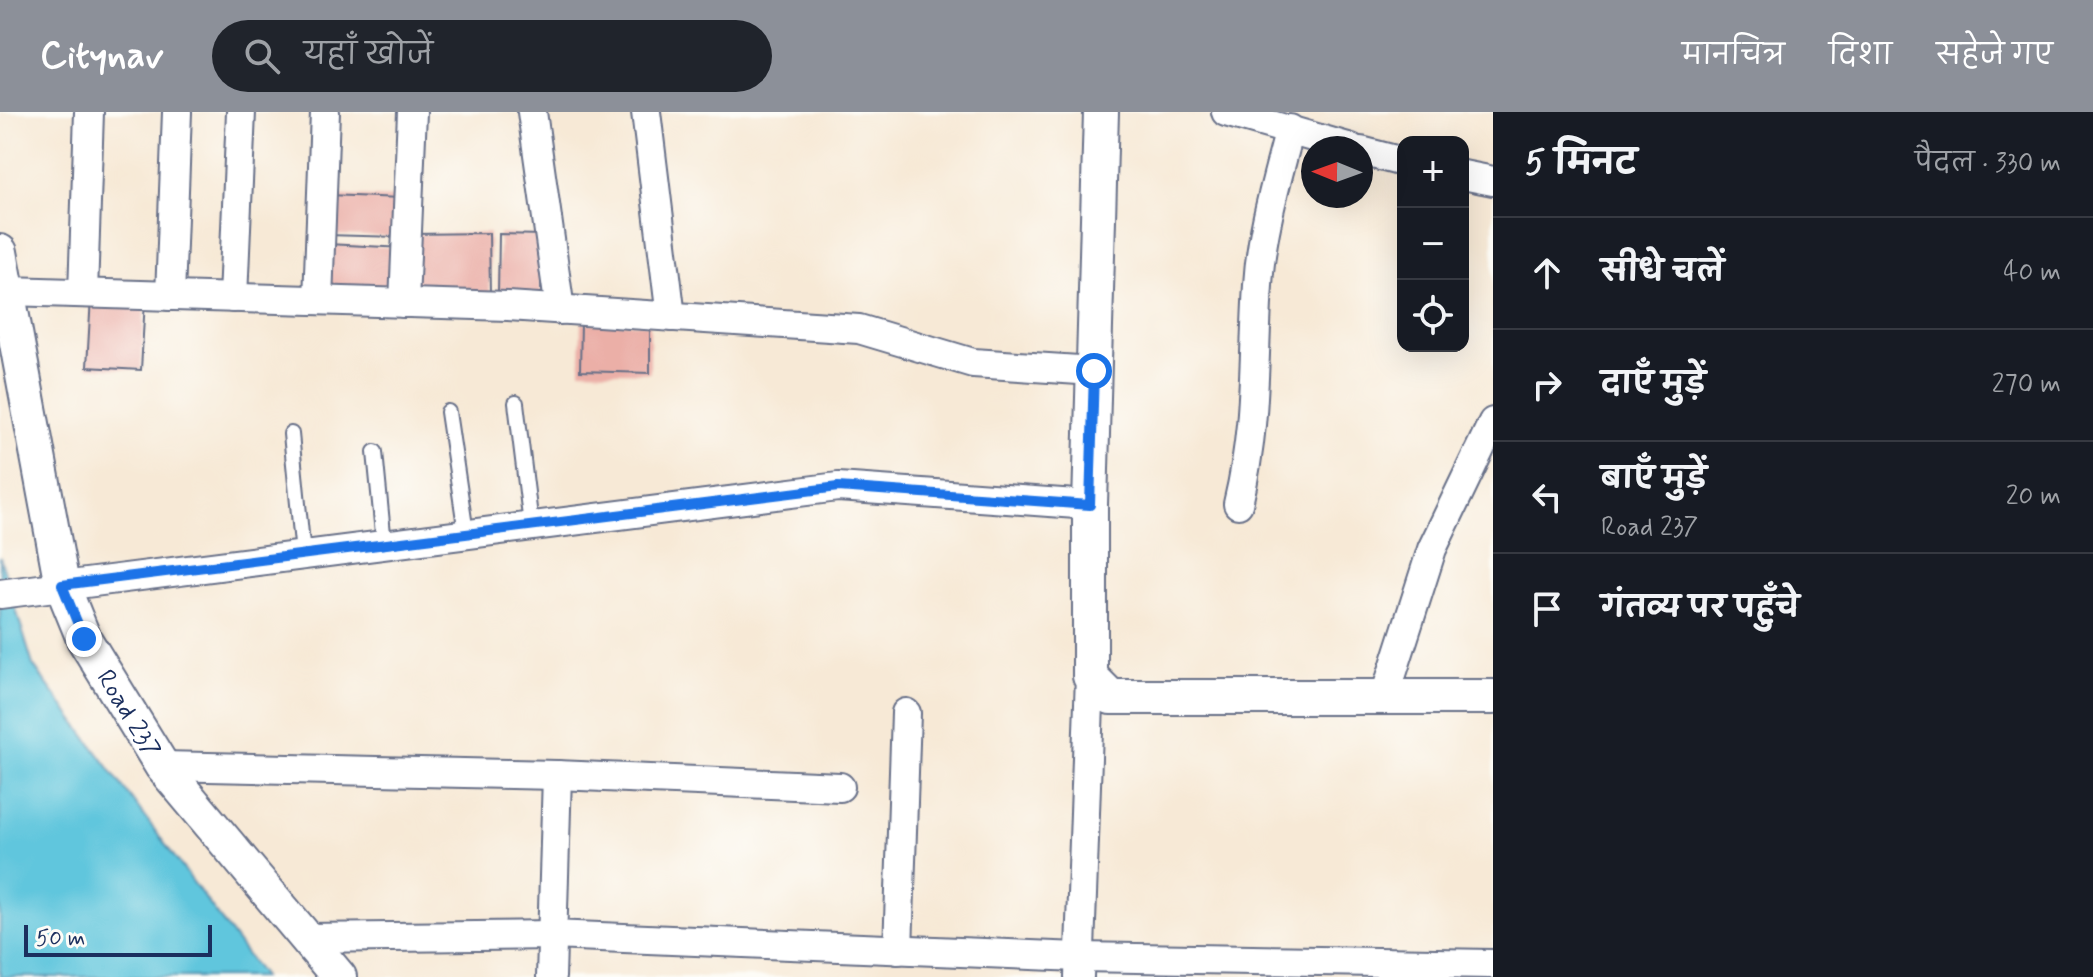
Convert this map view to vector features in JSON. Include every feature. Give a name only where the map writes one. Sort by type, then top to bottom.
[{"type":"street","points":[[83,293],[89,112]]},
{"type":"street","points":[[170,296],[177,112]]},
{"type":"street","points":[[233,298],[241,112]]},
{"type":"street","points":[[318,300],[325,112]]},
{"type":"street","points":[[404,303],[412,112]]},
{"type":"street","points":[[532,112],[560,310]]},
{"type":"street","points":[[646,112],[671,317]]},
{"type":"street","points":[[1079,967],[1090,676],[1090,505],[1101,112]]},
{"type":"street","points":[[1226,112],[1312,136]]},
{"type":"street","points":[[1238,504],[1251,449],[1262,255],[1290,129]]},
{"type":"street","points":[[1373,154],[1397,160]]},
{"type":"street","points":[[1469,176],[1493,181]]},
{"type":"street","name":"Road 237","points":[[0,252],[62,585],[84,639],[162,766],[215,825],[339,977]]},
{"type":"street","points":[[8,291],[404,303],[859,329],[973,363],[1094,371]]},
{"type":"street","points":[[1385,696],[1432,549],[1493,422]]},
{"type":"street","points":[[10,593],[838,487],[1090,505]]},
{"type":"street","points":[[1090,676],[1111,697],[1493,697]]},
{"type":"street","points":[[898,950],[906,713]]},
{"type":"street","points":[[162,766],[557,775],[840,787]]},
{"type":"street","points":[[551,977],[557,775]]},
{"type":"street","points":[[305,938],[552,935],[898,950],[1079,967],[1493,964]]},
{"type":"lane","points":[[516,403],[531,525]]},
{"type":"lane","points":[[448,412],[466,533]]},
{"type":"lane","points":[[291,434],[303,554]]},
{"type":"lane","points":[[375,452],[384,544]]},
{"type":"water","points":[[0,557],[33,665],[263,977],[0,977]]},
{"type":"building","points":[[328,195],[401,198],[399,237],[326,235]]},
{"type":"building","points":[[489,233],[490,294],[411,294],[411,234]]},
{"type":"building","points":[[499,234],[542,235],[541,296],[498,295]]},
{"type":"building","points":[[327,244],[404,248],[402,295],[325,291]]},
{"type":"building","points":[[91,297],[145,300],[141,370],[87,367]]},
{"type":"building","points":[[581,323],[650,324],[650,373],[580,371]]},
{"type":"route","points":[[84,639],[62,585],[838,487],[1090,505],[1094,371]]}]
